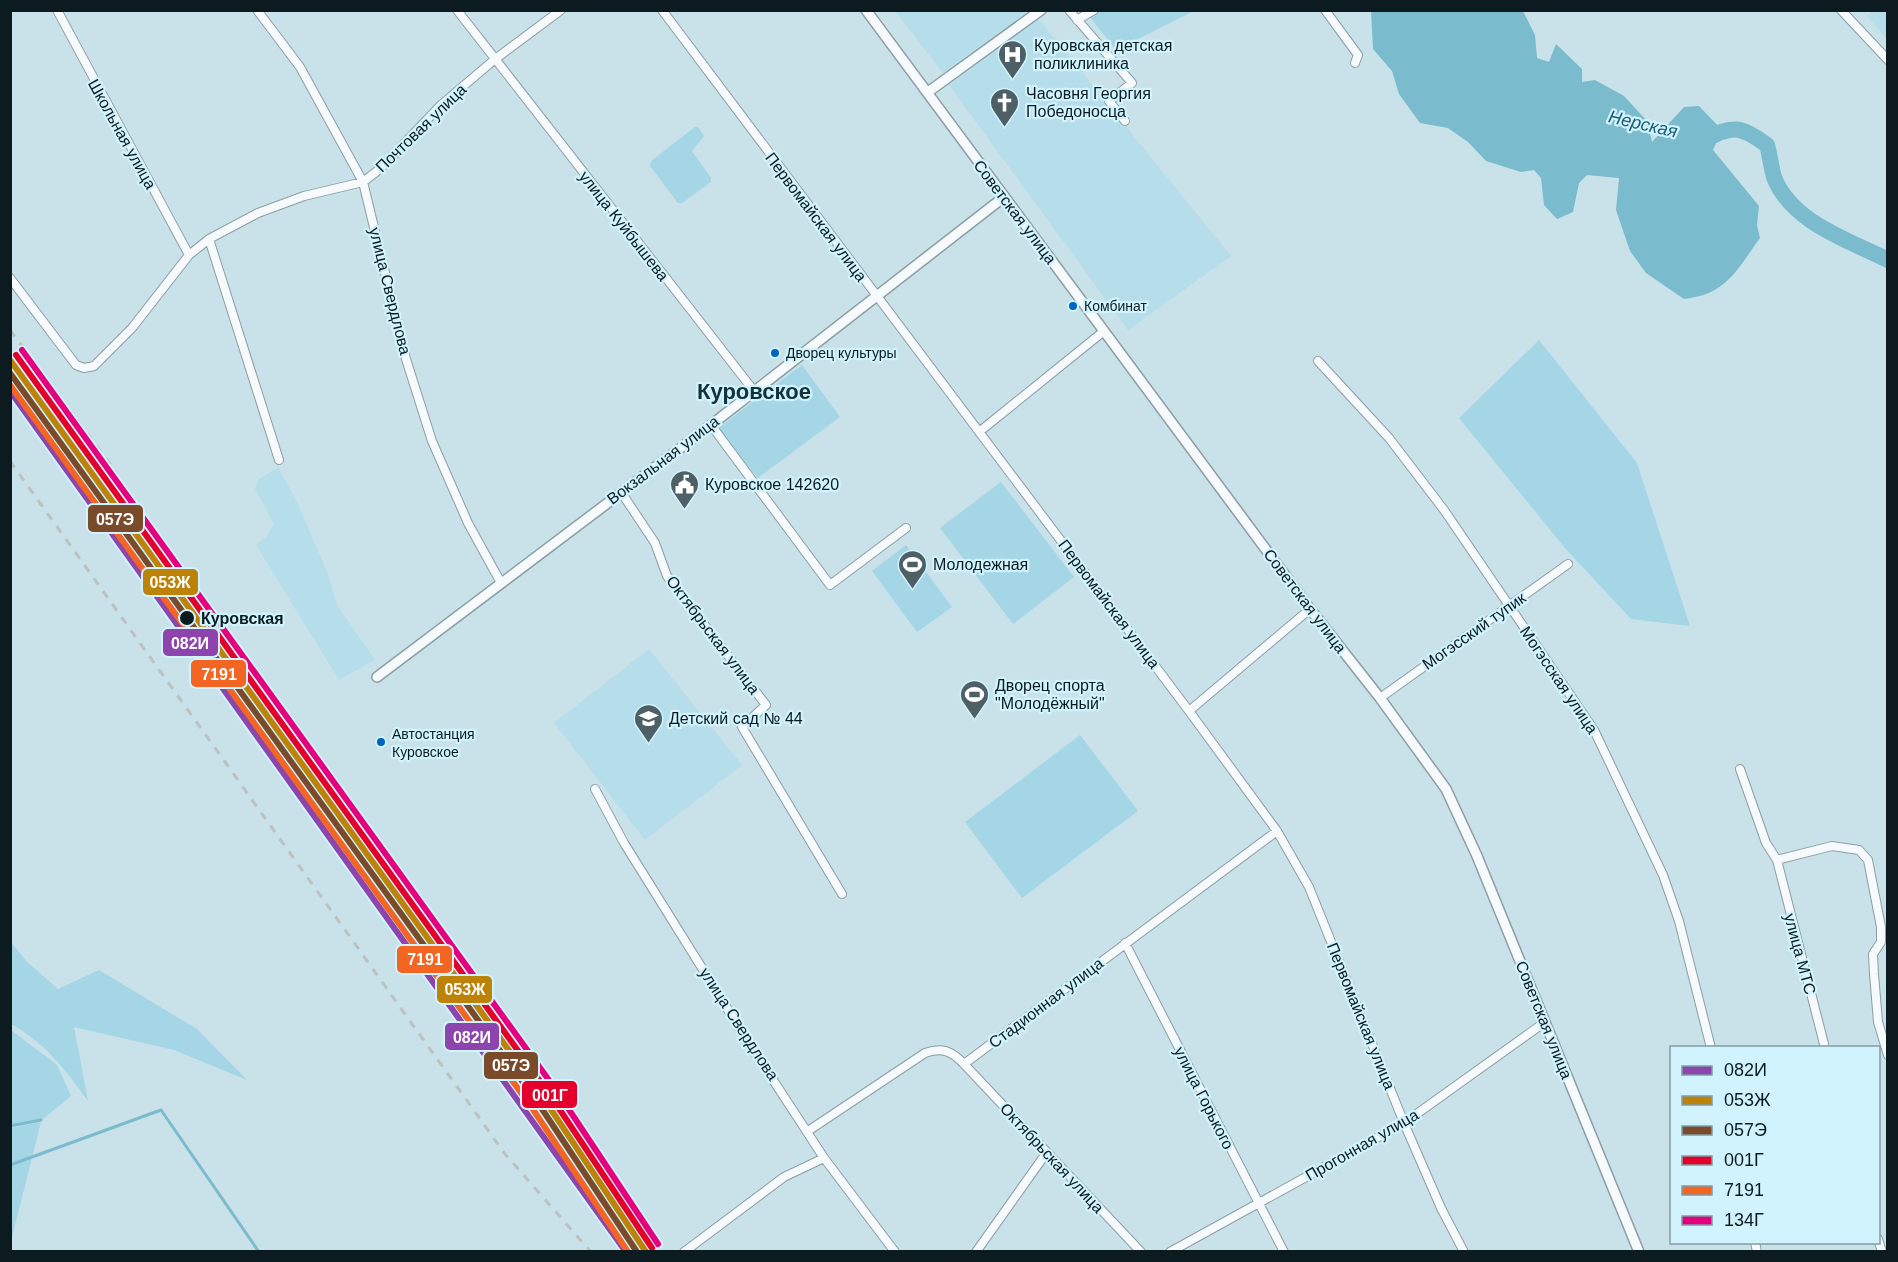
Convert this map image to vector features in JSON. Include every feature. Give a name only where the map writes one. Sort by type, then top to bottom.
[{"type":"street","name":"Школьная улица","points":[[57,10],[189,255]]},
{"type":"street","name":"улица Свердлова","points":[[257,10],[300,67],[363,182],[406,359],[432,441],[468,523],[501,583]]},
{"type":"street","name":"улица Куйбышева","points":[[457,10],[754,391]]},
{"type":"street","name":"Почтовая улица","points":[[10,278],[76,365],[84,368],[94,366],[132,328],[189,255],[209,239],[258,213],[304,196],[363,182],[381,168],[441,105],[494,60],[561,10]]},
{"type":"street","name":"Первомайская улица","points":[[662,10],[1277,831],[1309,887],[1404,1123],[1441,1208],[1464,1251]]},
{"type":"street","name":"Советская улица","points":[[866,10],[1446,789],[1477,856],[1639,1251]]},
{"type":"street","points":[[928,92],[1041,10]]},
{"type":"street","points":[[1069,10],[1132,83],[1109,101],[1125,121]]},
{"type":"street","points":[[1077,20],[1094,10]]},
{"type":"street","points":[[1325,10],[1358,55],[1355,63]]},
{"type":"street","points":[[1841,10],[1887,60]]},
{"type":"street","name":"Вокзальная улица","points":[[377,677],[711,424],[1004,197]]},
{"type":"street","points":[[209,239],[279,460]]},
{"type":"street","points":[[979,432],[1104,332]]},
{"type":"street","name":"Могэсская улица","points":[[1318,361],[1389,438],[1444,510],[1594,730],[1663,875],[1679,921],[1711,1046]]},
{"type":"street","points":[[711,424],[830,585],[906,528]]},
{"type":"street","name":"Октябрьская улица","points":[[621,492],[655,543],[667,576],[766,705],[742,727],[842,894]]},
{"type":"street","name":"Могэсский тупик","points":[[1380,698],[1568,564]]},
{"type":"street","points":[[1189,711],[1310,609]]},
{"type":"street","name":"улица МТС","points":[[1740,770],[1766,843],[1777,860],[1826,1046]]},
{"type":"street","name":"улица Свердлова","points":[[595,789],[624,843],[742,1032],[824,1158],[895,1251]]},
{"type":"street","name":"Стадионная улица","points":[[964,1064],[1277,831]]},
{"type":"street","points":[[1777,860],[1832,846],[1859,850],[1868,860],[1881,927],[1881,942],[1874,954],[1877,1008],[1887,1055]]},
{"type":"street","name":"улица Горького","points":[[1125,943],[1284,1251]]},
{"type":"street","name":"Прогонная улица","points":[[1170,1251],[1404,1123],[1545,1022]]},
{"type":"street","points":[[808,1131],[925,1053],[935,1049],[952,1052],[964,1064]]},
{"type":"street","name":"Октябрьская улица","points":[[964,1064],[1141,1251]]},
{"type":"street","points":[[976,1251],[1047,1152]]},
{"type":"street","points":[[684,1251],[784,1177],[824,1158]]},
{"type":"shaded area","points":[[895,11],[1029,11],[943,73]]},
{"type":"shaded area","points":[[1085,11],[1194,11],[1116,50]]},
{"type":"shaded area","points":[[1872,11],[1887,11],[1887,39],[1867,16]]},
{"type":"shaded area","points":[[1038,18],[1231,256],[1128,330],[949,85]]},
{"type":"shaded area","points":[[698,127],[704,136],[692,151],[711,178],[711,182],[682,203],[678,203],[650,166],[651,161]]},
{"type":"shaded area","points":[[1539,340],[1637,463],[1690,626],[1631,619],[1564,547],[1459,418]]},
{"type":"shaded area","points":[[802,365],[840,417],[758,478],[717,429]]},
{"type":"shaded area","points":[[278,467],[297,502],[328,574],[337,605],[375,660],[339,680],[256,545],[266,537],[274,524],[255,489],[258,480]]},
{"type":"shaded area","points":[[1001,482],[1074,577],[1013,624],[940,528]]},
{"type":"shaded area","name":"Молодежная","points":[[906,545],[952,607],[917,632],[872,571]]},
{"type":"shaded area","name":"Детский сад № 44","points":[[649,649],[742,765],[645,840],[554,723]]},
{"type":"shaded area","points":[[1080,735],[1138,811],[1022,898],[965,822]]},
{"type":"shaded area","points":[[11,942],[27,962],[58,989],[99,970],[197,1029],[247,1080],[174,1050],[74,1027],[88,1101],[44,1048],[11,1024]]},
{"type":"shaded area","points":[[11,1030],[57,1065],[71,1096],[43,1119],[11,1125]]},
{"type":"shaded area","points":[[41,1122],[11,1241],[11,1128]]},
{"type":"water","points":[[1371,11],[1523,11],[1535,35],[1537,58],[1549,62],[1556,44],[1582,69],[1582,82],[1595,80],[1624,96],[1647,121],[1652,142],[1684,107],[1699,106],[1722,130],[1713,150],[1759,206],[1757,225],[1760,238],[1737,270],[1721,286],[1711,292],[1684,299],[1646,273],[1630,251],[1616,210],[1619,178],[1587,175],[1579,183],[1573,212],[1557,219],[1544,205],[1541,178],[1534,170],[1521,172],[1486,161],[1468,142],[1448,128],[1420,123],[1399,94],[1392,71],[1373,49]]},
{"type":"waterway","name":"Нерская","points":[[1703,141],[1729,130],[1743,131],[1758,139],[1767,145],[1774,177],[1782,193],[1793,206],[1822,228],[1888,260]]},
{"type":"waterway","points":[[10,1165],[161,1110],[259,1252]]},
{"type":"waterway","points":[[10,1126],[41,1120]]},
{"type":"railway","points":[[10,330],[116,472]]},
{"type":"railway","points":[[10,461],[505,1154],[591,1252]]},
{"type":"railway","points":[[202,610],[337,807]]},
{"type":"railway","points":[[455,976],[510,1041],[587,1143],[654,1252]]},
{"type":"transit line","name":"134Г","points":[[22,350],[556,1090],[658,1244]]},
{"type":"transit line","name":"001Г","points":[[16,355],[550,1095],[652,1248]]},
{"type":"transit line","name":"053Ж","points":[[10,360],[544,1099],[646,1252]]},
{"type":"transit line","name":"057Э","points":[[10,373],[538,1103],[637,1252]]},
{"type":"transit line","name":"7191","points":[[10,385],[532,1108],[628,1252]]},
{"type":"transit line","name":"082И","points":[[10,391],[626,1252]]},
{"type":"place","name":"Куровская детская поликлиника","points":[[1013,80]]},
{"type":"place","name":"Часовня Георгия Победоносца","points":[[1005,128]]},
{"type":"place","name":"Комбинат","points":[[1073,306]]},
{"type":"place","name":"Дворец культуры","points":[[775,353]]},
{"type":"place","name":"Куровское 142620","points":[[684,510]]},
{"type":"place","name":"Молодежная","points":[[912,590]]},
{"type":"place","name":"Куровская","points":[[187,618]]},
{"type":"place","name":"Дворец спорта \"Молодёжный\"","points":[[974,720]]},
{"type":"place","name":"Автостанция Куровское","points":[[381,742]]},
{"type":"place","name":"Детский сад № 44","points":[[648,744]]},
{"type":"district","name":"Куровское","points":[[754,391]]}]
